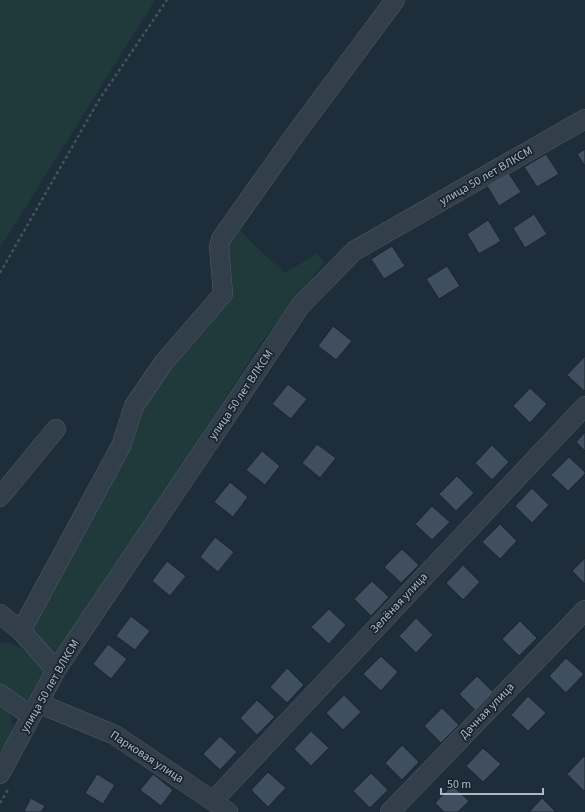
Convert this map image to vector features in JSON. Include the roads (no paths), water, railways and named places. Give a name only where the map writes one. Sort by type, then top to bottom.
[{"type":"street","points":[[21,631],[121,446],[134,406],[164,362],[223,294],[219,247],[220,239],[395,0]]},
{"type":"street","name":"улица 50 лет ВЛКСМ","points":[[0,774],[56,670],[301,305],[354,251],[585,119]]},
{"type":"street","name":"Зелёная улица","points":[[213,801],[585,406]]},
{"type":"street","points":[[0,497],[56,429]]},
{"type":"street","name":"Дачная улица","points":[[390,812],[585,610]]},
{"type":"street","points":[[2,623],[21,631],[56,670]]},
{"type":"street","name":"Парковая улица","points":[[0,694],[35,710],[114,734],[228,812]]}]
